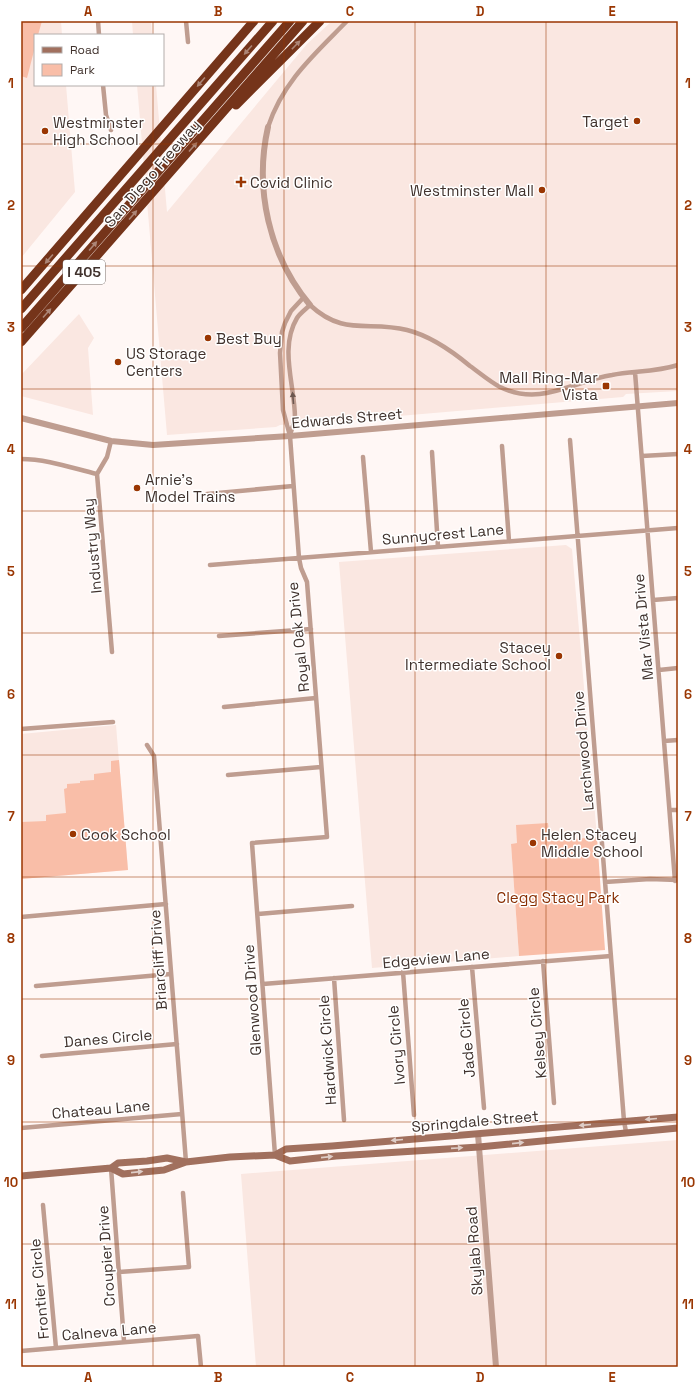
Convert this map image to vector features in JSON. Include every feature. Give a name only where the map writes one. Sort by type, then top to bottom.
[{"type":"highway","name":"San Diego Freeway","points":[[21,290],[254,21]]},
{"type":"highway","points":[[21,309],[273,21]]},
{"type":"highway","points":[[21,328],[142,197],[169,159],[290,21]]},
{"type":"highway","name":"San Diego Freeway","points":[[21,342],[94,260],[142,197],[177,164],[303,21]]},
{"type":"highway","points":[[208,130],[244,99],[320,21]]},
{"type":"highway","points":[[216,105],[292,34]]},
{"type":"main road","name":"Springdale Street","points":[[111,1168],[123,1174],[164,1170],[186,1162],[275,1155],[286,1149],[678,1117]]},
{"type":"main road","name":"Springdale Street","points":[[275,1155],[290,1161],[336,1156],[480,1147],[678,1128]]},
{"type":"main road","points":[[304,1159],[311,1152],[311,1148]]},
{"type":"main road","name":"Springdale Street","points":[[21,1176],[111,1168],[118,1163],[167,1158],[186,1162]]},
{"type":"street","points":[[98,21],[99,34]]},
{"type":"street","points":[[186,21],[188,42]]},
{"type":"street","points":[[347,21],[293,78],[280,96],[273,112],[264,142],[262,172],[267,218],[282,261],[290,276],[310,305],[326,317],[341,324],[389,327],[419,334],[445,348],[493,382],[516,393],[539,395],[547,394],[605,376],[661,370],[678,365]]},
{"type":"street","points":[[103,86],[106,115],[111,130]]},
{"type":"street","points":[[290,436],[283,410],[280,342],[285,323],[291,310],[304,297]]},
{"type":"street","points":[[290,436],[295,420],[289,353],[290,340],[298,317],[310,305]]},
{"type":"street","name":"Mar Vista Drive","points":[[635,372],[664,741],[677,880]]},
{"type":"street","name":"Edwards Street","points":[[21,418],[111,441],[153,445],[290,436],[678,404]]},
{"type":"street","name":"Royal Oak Drive","points":[[252,844],[326,837],[307,582],[301,568],[299,558],[290,436]]},
{"type":"street","name":"Larchwood Drive","points":[[570,440],[626,1132]]},
{"type":"street","points":[[21,459],[40,460],[97,474],[107,457],[111,441]]},
{"type":"street","points":[[502,446],[509,541]]},
{"type":"street","points":[[432,452],[438,547]]},
{"type":"street","points":[[642,456],[678,454]]},
{"type":"street","points":[[363,457],[371,552]]},
{"type":"street","name":"Industry Way","points":[[97,474],[112,652]]},
{"type":"street","points":[[207,494],[294,486]]},
{"type":"street","name":"Sunnycrest Lane","points":[[210,565],[678,528]]},
{"type":"street","points":[[653,600],[678,598]]},
{"type":"street","points":[[219,636],[311,629]]},
{"type":"street","points":[[659,670],[678,668]]},
{"type":"street","points":[[224,707],[316,698]]},
{"type":"street","points":[[21,729],[113,722]]},
{"type":"street","points":[[664,741],[678,740]]},
{"type":"street","name":"Briarcliff Drive","points":[[147,745],[154,756],[186,1162]]},
{"type":"street","points":[[228,775],[321,767]]},
{"type":"street","points":[[670,810],[678,810]]},
{"type":"street","name":"Glenwood Drive","points":[[252,844],[275,1155]]},
{"type":"street","points":[[605,882],[650,879],[677,880]]},
{"type":"street","points":[[21,917],[166,904]]},
{"type":"street","points":[[258,914],[352,906]]},
{"type":"street","name":"Edgeview Lane","points":[[263,984],[611,956]]},
{"type":"street","name":"Kelsey Circle","points":[[543,961],[554,1103]]},
{"type":"street","name":"Jade Circle","points":[[472,967],[484,1108]]},
{"type":"street","name":"Ivory Circle","points":[[402,972],[414,1115]]},
{"type":"street","points":[[36,986],[171,974]]},
{"type":"street","name":"Hardwick Circle","points":[[334,978],[344,1120]]},
{"type":"street","name":"Danes Circle","points":[[42,1056],[177,1044]]},
{"type":"street","name":"Chateau Lane","points":[[21,1128],[182,1114]]},
{"type":"street","name":"Skylab Road","points":[[478,1134],[496,1367]]},
{"type":"street","name":"Croupier Drive","points":[[111,1168],[124,1341]]},
{"type":"street","points":[[119,1272],[189,1267],[183,1193]]},
{"type":"street","name":"Frontier Circle","points":[[43,1204],[56,1348]]},
{"type":"street","name":"Calneva Lane","points":[[21,1351],[124,1341],[198,1336],[201,1367]]},
{"type":"shaded area","name":"Westminster High School","points":[[21,21],[61,21],[62,34],[34,34],[34,86],[66,86],[75,192],[21,258]]},
{"type":"shaded area","points":[[132,21],[151,21],[152,34],[133,34]]},
{"type":"shaded area","name":"Westminster Mall","points":[[332,21],[678,21],[678,391],[626,394],[623,397],[167,435],[137,86],[156,86],[167,212],[307,44]]},
{"type":"shaded area","points":[[79,314],[94,338],[88,348],[93,415],[21,396],[21,375]]},
{"type":"shaded area","points":[[566,545],[572,549],[597,837],[511,844],[519,956],[372,968],[339,562]]},
{"type":"shaded area","name":"Cook School","points":[[116,725],[128,870],[21,879],[21,734]]},
{"type":"shaded area","points":[[678,1140],[678,1367],[256,1367],[241,1174]]},
{"type":"green space","points":[[21,21],[42,21],[38,34],[34,34],[34,51],[27,78],[21,76]]},
{"type":"green space","points":[[119,760],[128,870],[21,879],[21,822],[46,821],[46,815],[66,813],[64,789],[67,788],[67,784],[94,780],[94,774],[111,772],[111,761]]},
{"type":"green space","name":"Clegg Stacy Park","points":[[548,823],[550,841],[597,837],[605,950],[519,956],[511,844],[517,843],[516,825]]},
{"type":"place","name":"Target","points":[[637,121]]},
{"type":"place","name":"Westminster High School","points":[[45,131]]},
{"type":"place","name":"Covid Clinic","points":[[241,182]]},
{"type":"place","name":"Westminster Mall","points":[[542,190]]},
{"type":"place","name":"Best Buy","points":[[208,338]]},
{"type":"place","name":"US Storage Centers","points":[[118,362]]},
{"type":"place","name":"Mall Ring-Mar Vista","points":[[606,386]]},
{"type":"place","name":"Arnie's Model Trains","points":[[137,488]]},
{"type":"place","name":"Stacey Intermediate School","points":[[559,656]]},
{"type":"place","name":"Cook School","points":[[73,834]]},
{"type":"place","name":"Helen Stacey Middle School","points":[[533,843]]}]
